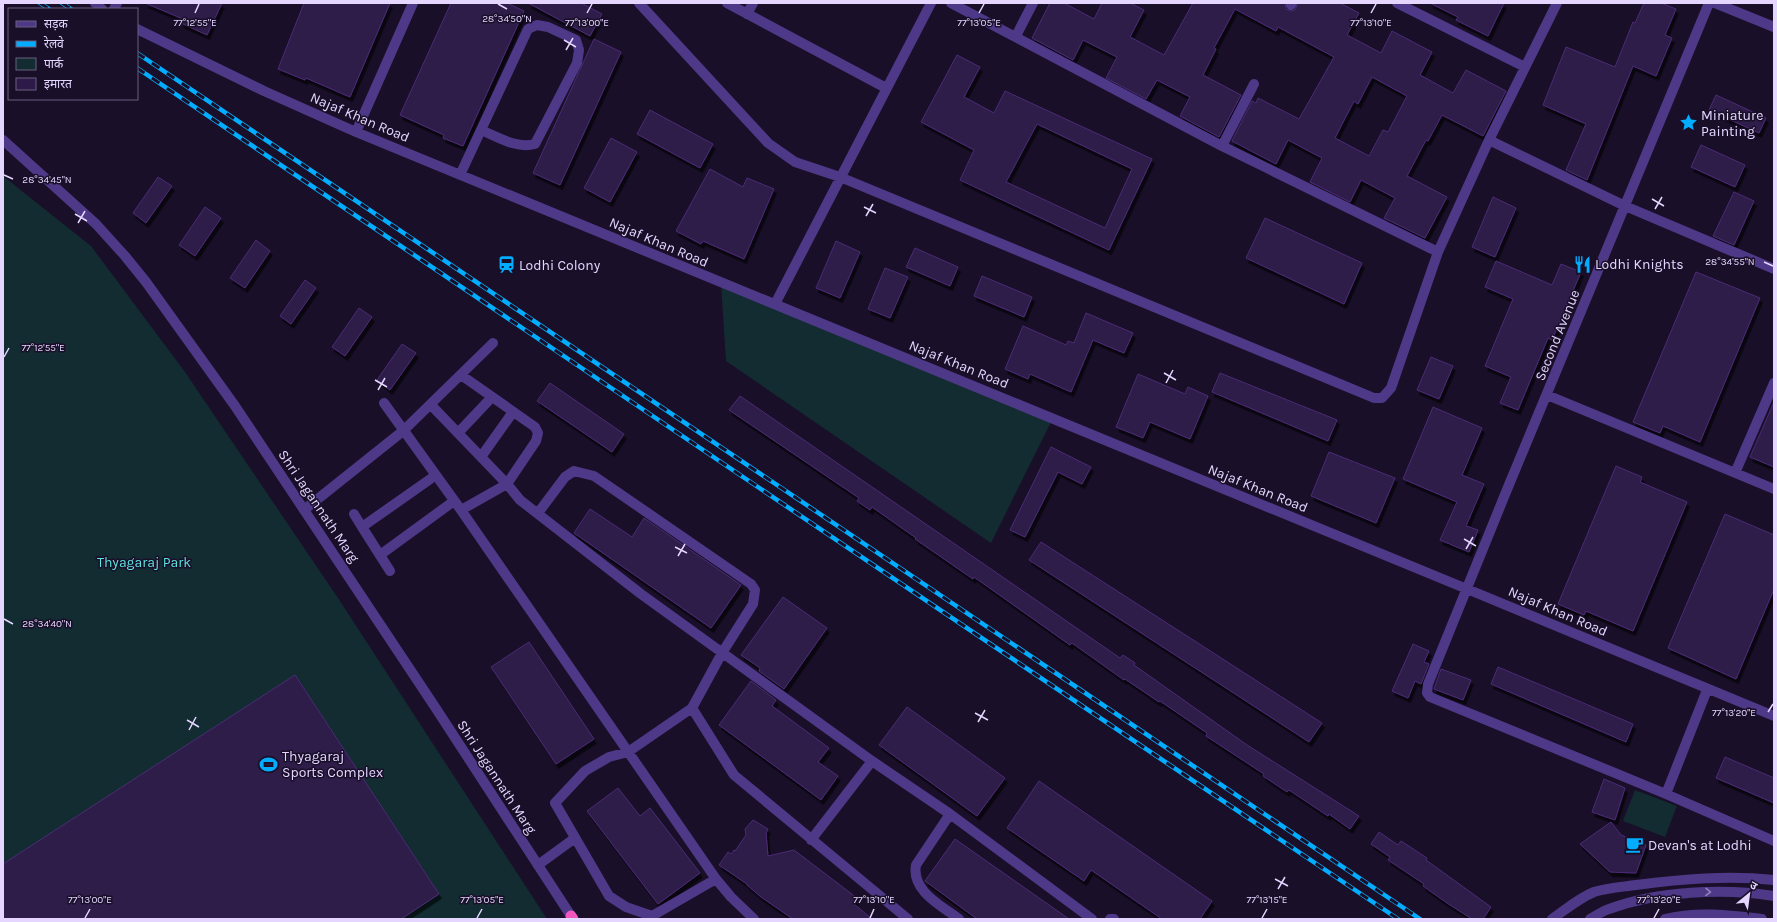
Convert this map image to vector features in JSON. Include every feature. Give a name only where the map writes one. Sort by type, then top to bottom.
[{"type":"street","points":[[356,132],[413,3]]},
{"type":"street","points":[[727,3],[886,88]]},
{"type":"street","points":[[747,14],[752,3]]},
{"type":"street","points":[[775,304],[931,3]]},
{"type":"street","points":[[951,3],[1222,146],[1438,252]]},
{"type":"street","points":[[1016,36],[1032,3]]},
{"type":"street","points":[[1397,3],[1525,68]]},
{"type":"street","points":[[645,5],[768,143],[795,162],[840,177],[1374,398],[1382,398],[1391,388],[1438,252],[1489,140],[1557,3]]},
{"type":"street","name":"Second Avenue","points":[[1666,794],[1430,697],[1427,693],[1428,684],[1467,588],[1709,3]]},
{"type":"street","points":[[1715,3],[1774,27]]},
{"type":"street","points":[[460,175],[528,29],[538,25],[548,27],[576,40],[579,50],[577,63],[535,144],[526,146],[510,142],[481,130]]},
{"type":"street","name":"Najaf Khan Road","points":[[138,29],[264,91],[356,132],[1467,588],[1707,690],[1774,716]]},
{"type":"street","points":[[1222,146],[1254,84]]},
{"type":"street","name":"Shri Jagannath Marg","points":[[3,140],[96,224],[146,282],[235,406],[572,918]]},
{"type":"street","points":[[1489,140],[1624,206],[1774,269]]},
{"type":"street","points":[[304,510],[403,431],[431,406],[493,343]]},
{"type":"street","points":[[461,375],[535,427],[538,433],[536,441],[507,484],[461,510]]},
{"type":"street","points":[[1735,473],[1774,383]]},
{"type":"street","points":[[1547,395],[1774,489]]},
{"type":"street","points":[[458,433],[492,397]]},
{"type":"street","points":[[384,403],[461,510],[716,879],[731,897],[754,919]]},
{"type":"street","points":[[431,406],[507,484],[520,500],[641,594],[872,761],[950,814],[1092,919]]},
{"type":"street","points":[[481,457],[513,412]]},
{"type":"street","points":[[538,513],[565,476],[574,471],[594,476],[751,584],[755,590],[753,604],[722,653],[692,708],[628,752],[609,757],[585,771],[555,803],[609,896],[626,908],[652,916],[716,879]]},
{"type":"street","points":[[362,527],[436,475]]},
{"type":"street","points":[[380,555],[454,501]]},
{"type":"street","points":[[354,514],[390,571]]},
{"type":"street","points":[[1707,690],[1666,794],[1774,841]]},
{"type":"street","points":[[692,708],[734,776],[908,919]]},
{"type":"street","points":[[811,840],[872,761]]},
{"type":"street","points":[[950,814],[916,865],[915,873],[925,894],[959,919]]},
{"type":"street","points":[[538,865],[575,838]]},
{"type":"street","points":[[1552,919],[1582,898],[1593,893],[1606,890],[1672,880],[1756,878],[1774,880]]},
{"type":"street","points":[[1590,919],[1608,909],[1642,900],[1697,892],[1774,896]]},
{"type":"street","points":[[1666,919],[1678,916],[1725,914],[1762,919]]},
{"type":"green space","name":"Thyagaraj Park","points":[[3,176],[91,246],[185,372],[340,601],[547,919],[3,919]]},
{"type":"green space","points":[[721,283],[1053,418],[991,543],[726,361]]},
{"type":"green space","points":[[1635,790],[1677,806],[1665,837],[1623,821]]},
{"type":"building","points":[[145,3],[222,3],[207,35],[181,23],[183,19]]},
{"type":"building","points":[[304,3],[390,3],[350,97],[306,78],[305,80],[278,69]]},
{"type":"building","points":[[451,3],[507,3],[524,11],[463,146],[443,138],[444,135],[400,115]]},
{"type":"building","points":[[528,3],[581,3],[602,14],[590,36]]},
{"type":"building","points":[[1050,3],[1064,3],[1094,19],[1102,3],[1130,3],[1144,10],[1130,37],[1164,55],[1193,3],[1285,3],[1286,9],[1291,11],[1295,10],[1298,3],[1340,3],[1359,13],[1347,35],[1381,53],[1392,31],[1432,52],[1420,75],[1453,93],[1466,70],[1506,91],[1483,136],[1442,115],[1428,141],[1426,140],[1407,176],[1447,197],[1425,238],[1384,218],[1395,198],[1361,180],[1350,202],[1310,182],[1322,158],[1288,140],[1276,164],[1232,141],[1252,101],[1256,103],[1258,98],[1299,119],[1334,57],[1278,27],[1276,31],[1235,9],[1214,48],[1216,49],[1203,75],[1241,95],[1219,137],[1180,116],[1190,97],[1157,80],[1146,99],[1106,78],[1117,57],[1083,40],[1073,60],[1032,38]],"holes":[[[1372,77],[1407,96],[1388,132],[1383,130],[1369,156],[1335,138],[1354,101],[1358,104]]]},
{"type":"building","points":[[1430,3],[1504,3],[1488,36],[1456,20],[1458,17]]},
{"type":"building","points":[[1644,3],[1661,3],[1676,9],[1665,35],[1672,38],[1656,76],[1633,66],[1587,180],[1566,170],[1586,124],[1543,105],[1566,47],[1615,67],[1633,22],[1635,23]]},
{"type":"building","points":[[594,39],[621,52],[560,185],[533,173]]},
{"type":"building","points":[[957,55],[980,67],[964,97],[994,113],[1005,91],[1152,159],[1109,250],[960,180],[974,150],[921,122]],"holes":[[[1037,124],[1132,169],[1105,228],[1006,182]]]},
{"type":"building","points":[[1716,95],[1766,118],[1759,133],[1709,110]]},
{"type":"building","points":[[650,110],[713,144],[700,168],[637,134]]},
{"type":"building","points":[[611,138],[637,152],[610,202],[584,188]]},
{"type":"building","points":[[1701,145],[1745,165],[1735,187],[1691,167]]},
{"type":"building","points":[[710,169],[743,187],[747,178],[774,189],[744,259],[703,241],[701,244],[676,231]]},
{"type":"building","points":[[158,177],[172,186],[146,223],[133,213]]},
{"type":"building","points":[[1734,192],[1754,201],[1734,245],[1713,236]]},
{"type":"building","points":[[1493,197],[1516,208],[1495,257],[1472,247]]},
{"type":"building","points":[[205,207],[221,218],[195,256],[179,245]]},
{"type":"building","points":[[1265,218],[1362,263],[1344,304],[1246,258]]},
{"type":"building","points":[[256,240],[270,251],[245,288],[230,278]]},
{"type":"building","points":[[836,241],[860,252],[840,298],[816,288]]},
{"type":"building","points":[[915,248],[958,267],[950,286],[906,267]]},
{"type":"building","points":[[1496,261],[1552,285],[1561,264],[1581,272],[1552,340],[1548,338],[1518,410],[1500,403],[1511,377],[1485,366],[1513,299],[1485,287]]},
{"type":"building","points":[[885,268],[908,277],[890,318],[868,309]]},
{"type":"building","points":[[1696,272],[1760,298],[1700,442],[1663,426],[1660,433],[1633,422]]},
{"type":"building","points":[[982,276],[1032,297],[1024,317],[974,296]]},
{"type":"building","points":[[305,280],[316,288],[291,324],[280,316]]},
{"type":"building","points":[[359,308],[372,317],[345,356],[332,347]]},
{"type":"building","points":[[1086,313],[1133,333],[1124,353],[1093,340],[1071,392],[1030,374],[1028,379],[1005,369],[1023,326],[1066,345],[1068,341],[1074,343]]},
{"type":"building","points":[[402,344],[416,353],[390,390],[377,380]]},
{"type":"building","points":[[1431,357],[1453,366],[1439,399],[1417,390]]},
{"type":"building","points":[[1220,373],[1337,420],[1328,441],[1212,392]]},
{"type":"building","points":[[1138,374],[1185,394],[1188,387],[1208,396],[1190,439],[1150,422],[1143,438],[1116,427]]},
{"type":"building","points":[[550,383],[624,434],[612,452],[537,401]]},
{"type":"building","points":[[740,396],[1120,658],[1123,655],[1135,663],[1134,665],[1247,745],[1359,816],[1350,829],[1329,814],[1328,816],[1289,790],[1287,792],[1263,776],[1264,774],[1206,736],[1207,733],[1160,701],[1159,702],[1125,679],[1124,680],[1072,643],[1070,645],[974,577],[973,579],[915,539],[916,538],[872,507],[870,510],[857,501],[859,498],[729,410]]},
{"type":"building","points":[[1774,402],[1774,467],[1750,457]]},
{"type":"building","points":[[1433,407],[1482,428],[1462,475],[1484,484],[1466,526],[1478,530],[1469,552],[1440,540],[1457,502],[1403,479]]},
{"type":"building","points":[[1051,447],[1091,467],[1082,484],[1058,472],[1025,537],[1010,530]]},
{"type":"building","points":[[1329,452],[1395,478],[1376,523],[1311,496]]},
{"type":"building","points":[[1616,466],[1642,477],[1640,482],[1687,502],[1633,631],[1586,611],[1584,615],[1558,604]]},
{"type":"building","points":[[590,509],[632,537],[644,518],[741,585],[711,628],[574,533]]},
{"type":"building","points":[[1725,514],[1774,535],[1774,589],[1736,679],[1668,648]]},
{"type":"building","points":[[1041,542],[1322,723],[1309,742],[1029,560]]},
{"type":"building","points":[[783,597],[827,628],[784,689],[759,671],[760,668],[741,655]]},
{"type":"building","points":[[529,642],[594,739],[556,764],[491,667]]},
{"type":"building","points":[[1413,644],[1429,651],[1424,662],[1429,664],[1421,684],[1415,681],[1408,698],[1392,691]]},
{"type":"building","points":[[1498,667],[1633,724],[1626,742],[1491,684]]},
{"type":"building","points":[[1441,669],[1471,680],[1463,700],[1434,689]]},
{"type":"building","name":"Thyagaraj Sports Complex","points":[[295,675],[439,894],[401,919],[3,919],[3,864]]},
{"type":"building","points":[[751,681],[776,700],[772,706],[829,748],[818,762],[838,776],[821,800],[719,725]]},
{"type":"building","points":[[907,707],[1005,778],[977,816],[879,745]]},
{"type":"building","points":[[1725,757],[1774,778],[1774,803],[1716,778]]},
{"type":"building","points":[[1604,779],[1625,788],[1615,820],[1592,812]]},
{"type":"building","points":[[1039,781],[1212,901],[1200,919],[1162,919],[1091,870],[1084,881],[1007,828]]},
{"type":"building","points":[[618,788],[640,816],[650,808],[700,873],[658,904],[587,811]]},
{"type":"building","points":[[753,820],[768,829],[766,833],[768,856],[794,850],[857,898],[854,904],[872,919],[793,919],[719,865],[728,852],[731,854],[734,850],[735,851],[746,835],[745,829]]},
{"type":"building","points":[[1611,822],[1621,835],[1646,845],[1636,873],[1610,872],[1580,844]]},
{"type":"building","points":[[1379,832],[1398,845],[1401,841],[1427,858],[1426,860],[1491,907],[1483,919],[1472,919],[1447,903],[1423,886],[1424,884],[1388,860],[1390,857],[1371,844]]},
{"type":"building","points":[[955,839],[1069,919],[977,919],[925,881]]},
{"type":"railway","points":[[40,3],[48,8]]},
{"type":"railway","points":[[62,3],[70,8]]},
{"type":"railway","points":[[138,54],[1420,919]]},
{"type":"railway","points":[[138,69],[1398,919]]},
{"type":"place","name":"Miniature Painting","points":[[1688,123]]},
{"type":"place","name":"Lodhi Knights","points":[[1582,264]]},
{"type":"place","name":"Lodhi Colony","points":[[506,265]]},
{"type":"place","name":"Thyagaraj Sports Complex","points":[[269,764]]},
{"type":"place","name":"Devan's at Lodhi","points":[[1635,845]]}]
